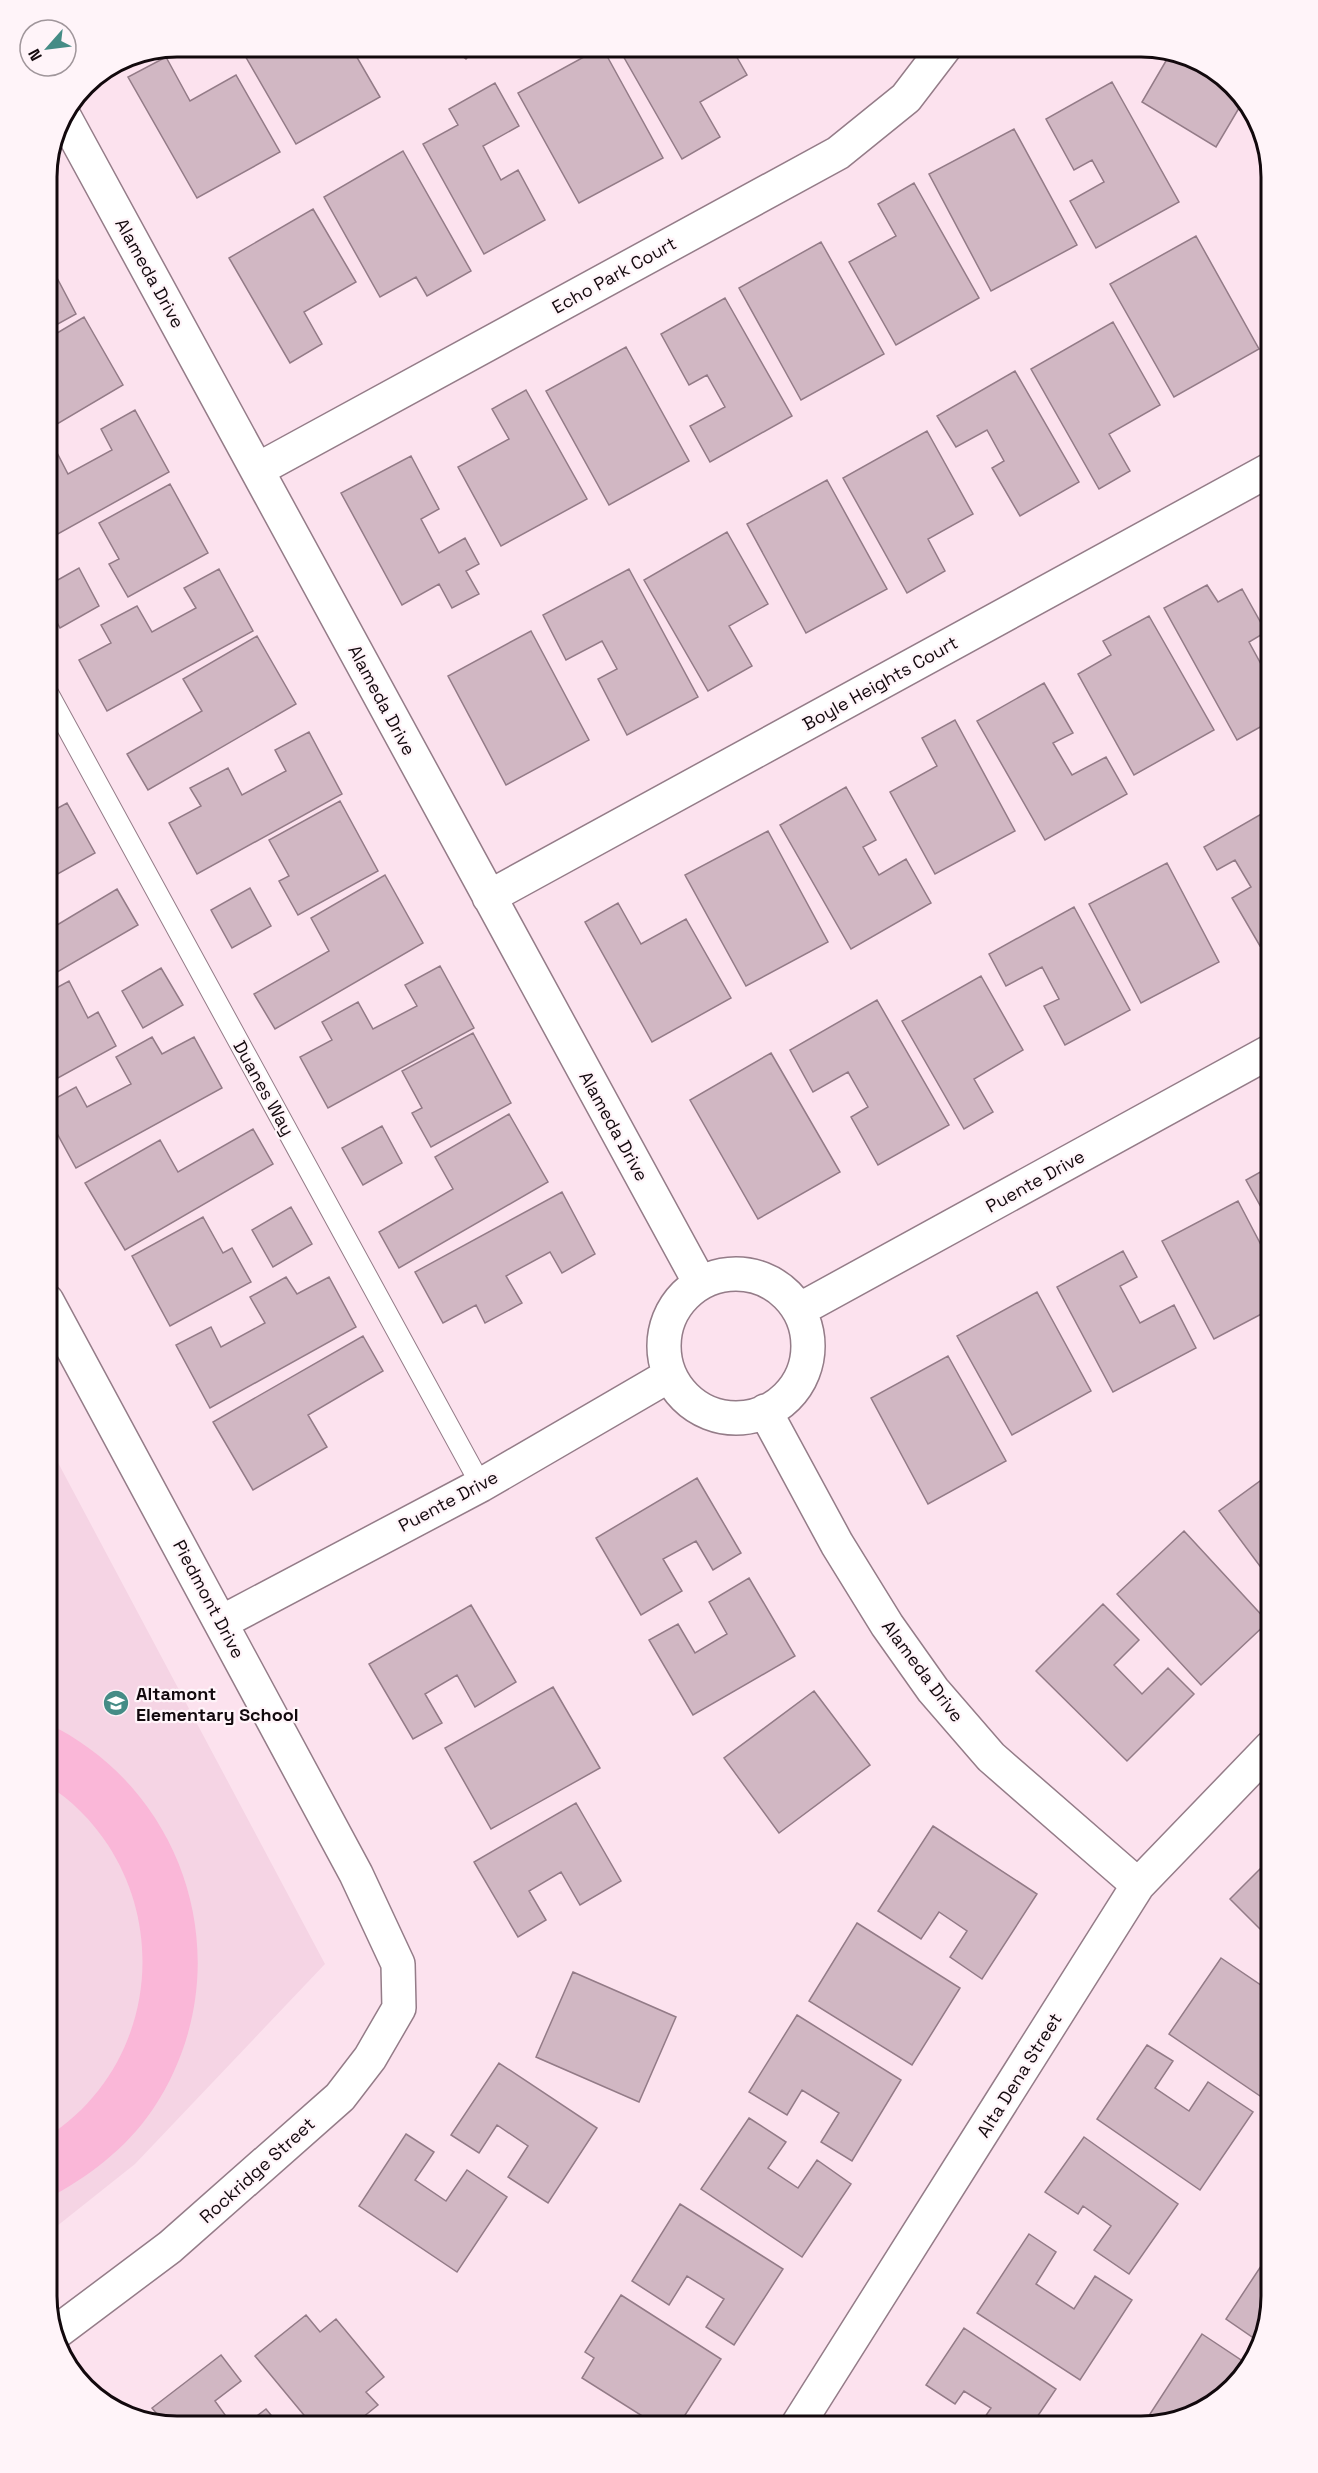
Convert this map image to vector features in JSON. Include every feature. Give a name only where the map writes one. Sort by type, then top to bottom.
[{"type":"street","name":"Echo Park Court","points":[[257,470],[838,153],[906,98],[937,57]]},
{"type":"street","name":"Alameda Drive","points":[[69,125],[700,1283]]},
{"type":"street","name":"Boyle Heights Court","points":[[489,897],[1261,476]]},
{"type":"street","name":"Puente Drive","points":[[799,1310],[1261,1057]]},
{"type":"street","points":[[741,1274],[761,1278],[778,1286],[799,1310],[807,1333],[808,1348],[804,1371],[789,1395],[765,1412],[735,1418],[717,1415],[690,1400],[670,1375],[664,1339],[669,1318],[686,1294],[700,1283],[721,1275],[741,1274]]},
{"type":"street","name":"Piedmont Drive","points":[[57,1319],[356,1874],[398,1964]]},
{"type":"street","name":"Puente Drive","points":[[222,1622],[481,1485],[670,1375]]},
{"type":"street","name":"Alameda Drive","points":[[765,1412],[837,1544],[887,1624],[933,1690],[991,1757],[1138,1886]]},
{"type":"street","name":"Alta Dena Street","points":[[803,2416],[1138,1886],[1261,1758]]},
{"type":"street","name":"Rockridge Street","points":[[61,2328],[170,2247],[339,2097],[370,2058],[399,2008],[398,1964]]},
{"type":"lane","name":"Duanes Way","points":[[57,709],[481,1485]]},
{"type":"shaded area","name":"Altamont Elementary School","points":[[57,1461],[325,1964],[135,2164],[57,2226]]},
{"type":"shaded area","points":[[57,1729],[97,1754],[137,1794],[168,1840],[188,1892],[197,1946],[195,2002],[180,2057],[153,2109],[131,2137],[105,2161],[57,2193],[57,2129],[81,2110],[107,2078],[126,2042],[138,2004],[142,1963],[139,1923],[128,1883],[108,1845],[96,1828],[57,1792]]},
{"type":"building","points":[[246,57],[357,57],[380,97],[296,144]]},
{"type":"building","points":[[584,57],[607,57],[663,158],[579,203],[518,93]]},
{"type":"building","points":[[624,57],[737,57],[747,75],[700,102],[720,137],[682,159]]},
{"type":"building","points":[[166,58],[190,101],[236,75],[280,152],[197,198],[128,77]]},
{"type":"building","points":[[1167,60],[1194,69],[1207,77],[1226,92],[1239,108],[1216,147],[1142,102]]},
{"type":"building","points":[[1112,82],[1179,202],[1096,248],[1070,201],[1104,182],[1092,160],[1074,170],[1046,119]]},
{"type":"building","points":[[495,83],[519,126],[483,146],[501,180],[518,170],[545,220],[484,254],[423,144],[458,125],[449,109]]},
{"type":"building","points":[[1014,129],[1077,245],[991,291],[929,174]]},
{"type":"building","points":[[403,151],[471,271],[427,296],[416,277],[380,297],[324,197]]},
{"type":"building","points":[[914,183],[979,298],[896,345],[849,262],[896,236],[878,204]]},
{"type":"building","points":[[313,209],[356,282],[304,312],[322,344],[290,363],[229,258]]},
{"type":"building","points":[[1196,236],[1259,349],[1174,397],[1110,284]]},
{"type":"building","points":[[821,242],[884,354],[801,400],[739,288]]},
{"type":"building","points":[[57,278],[76,314],[57,324]]},
{"type":"building","points":[[725,298],[792,416],[710,462],[690,426],[725,407],[707,375],[689,385],[661,334]]},
{"type":"building","points":[[84,317],[123,385],[57,424],[57,333]]},
{"type":"building","points":[[1113,322],[1160,405],[1109,434],[1130,471],[1099,489],[1031,369]]},
{"type":"building","points":[[626,347],[689,461],[609,505],[546,391]]},
{"type":"building","points":[[1015,371],[1079,482],[1020,516],[992,468],[1004,461],[987,430],[956,447],[937,416]]},
{"type":"building","points":[[526,390],[587,499],[501,546],[458,467],[509,439],[492,409]]},
{"type":"building","points":[[135,410],[169,472],[57,534],[57,453],[68,474],[112,450],[101,429]]},
{"type":"building","points":[[927,431],[973,514],[928,539],[945,571],[907,593],[843,478]]},
{"type":"building","points":[[411,456],[439,509],[421,519],[439,553],[465,538],[479,564],[466,571],[479,594],[452,608],[439,584],[402,605],[341,493]]},
{"type":"building","points":[[827,480],[887,589],[806,633],[747,524]]},
{"type":"building","points":[[170,484],[208,553],[128,597],[109,564],[119,559],[99,523]]},
{"type":"building","points":[[727,532],[768,604],[729,626],[752,666],[708,691],[644,580]]},
{"type":"building","points":[[79,568],[99,606],[60,628],[57,622],[57,580]]},
{"type":"building","points":[[219,569],[253,631],[107,711],[79,660],[111,643],[101,625],[137,606],[152,632],[196,608],[184,588]]},
{"type":"building","points":[[629,569],[698,697],[627,735],[598,679],[617,669],[602,641],[566,660],[543,615]]},
{"type":"building","points":[[1207,585],[1218,602],[1242,589],[1261,623],[1261,635],[1249,642],[1261,664],[1261,727],[1237,740],[1164,608]]},
{"type":"building","points":[[1149,616],[1214,730],[1134,775],[1078,674],[1111,655],[1103,641]]},
{"type":"building","points":[[531,631],[589,740],[506,785],[448,676]]},
{"type":"building","points":[[257,636],[296,704],[148,790],[127,754],[202,711],[183,679]]},
{"type":"building","points":[[1044,683],[1073,733],[1053,743],[1072,775],[1106,757],[1127,794],[1045,840],[977,721]]},
{"type":"building","points":[[955,720],[1015,831],[935,874],[890,792],[937,766],[922,738]]},
{"type":"building","points":[[309,732],[342,794],[197,874],[169,823],[201,806],[190,788],[228,768],[242,795],[286,771],[275,750]]},
{"type":"building","points":[[846,787],[876,840],[863,847],[879,875],[906,859],[931,903],[851,949],[780,825]]},
{"type":"building","points":[[340,801],[378,871],[298,915],[279,881],[289,876],[269,840]]},
{"type":"building","points":[[67,803],[95,853],[57,874],[57,808]]},
{"type":"building","points":[[1261,814],[1261,945],[1232,898],[1251,887],[1235,860],[1217,870],[1204,847]]},
{"type":"building","points":[[768,831],[828,942],[746,986],[685,875]]},
{"type":"building","points":[[1167,863],[1219,962],[1141,1003],[1089,904]]},
{"type":"building","points":[[385,875],[423,943],[275,1029],[254,994],[329,951],[311,918]]},
{"type":"building","points":[[250,888],[271,926],[232,948],[211,910]]},
{"type":"building","points":[[117,889],[138,925],[57,972],[57,925]]},
{"type":"building","points":[[618,903],[641,944],[686,919],[731,998],[652,1042],[585,922]]},
{"type":"building","points":[[1074,907],[1130,1010],[1065,1045],[1044,1006],[1059,999],[1042,967],[1006,986],[989,954]]},
{"type":"building","points":[[440,966],[474,1028],[328,1108],[300,1057],[332,1040],[322,1022],[358,1002],[373,1029],[417,1006],[405,985]]},
{"type":"building","points":[[161,968],[183,1005],[143,1028],[122,991]]},
{"type":"building","points":[[981,976],[1023,1050],[974,1079],[993,1112],[964,1129],[902,1021]]},
{"type":"building","points":[[69,981],[88,1018],[98,1012],[116,1046],[57,1078],[57,988]]},
{"type":"building","points":[[877,1000],[949,1125],[878,1165],[851,1117],[868,1107],[848,1072],[813,1092],[790,1050]]},
{"type":"building","points":[[473,1033],[511,1103],[431,1147],[412,1113],[422,1108],[402,1071]]},
{"type":"building","points":[[152,1037],[162,1054],[194,1037],[222,1088],[76,1168],[57,1133],[57,1097],[76,1087],[87,1107],[131,1084],[116,1057]]},
{"type":"building","points":[[771,1053],[840,1172],[758,1219],[690,1100]]},
{"type":"building","points":[[509,1114],[548,1182],[399,1268],[379,1232],[453,1189],[435,1157]]},
{"type":"building","points":[[382,1126],[402,1163],[363,1185],[342,1148]]},
{"type":"building","points":[[253,1129],[273,1164],[125,1250],[85,1183],[160,1140],[178,1172]]},
{"type":"building","points":[[1261,1172],[1261,1207],[1246,1180]]},
{"type":"building","points":[[562,1192],[595,1254],[562,1273],[550,1252],[506,1276],[522,1303],[485,1323],[476,1305],[443,1323],[415,1272]]},
{"type":"building","points":[[1238,1201],[1261,1245],[1261,1314],[1214,1339],[1162,1241]]},
{"type":"building","points":[[291,1207],[312,1244],[273,1267],[252,1230]]},
{"type":"building","points":[[203,1217],[223,1253],[232,1248],[251,1282],[170,1326],[132,1256]]},
{"type":"building","points":[[1123,1251],[1137,1277],[1120,1286],[1140,1323],[1174,1305],[1196,1348],[1113,1392],[1057,1287]]},
{"type":"building","points":[[286,1277],[297,1294],[329,1277],[356,1327],[210,1408],[176,1345],[211,1327],[221,1347],[265,1323],[250,1297]]},
{"type":"building","points":[[1037,1292],[1091,1391],[1012,1435],[957,1336]]},
{"type":"building","points":[[363,1336],[383,1371],[308,1415],[327,1447],[253,1490],[213,1422]]},
{"type":"building","points":[[948,1356],[1006,1461],[928,1504],[871,1398]]},
{"type":"building","points":[[697,1478],[741,1553],[713,1570],[696,1541],[663,1559],[682,1591],[641,1615],[596,1538]]},
{"type":"building","points":[[1261,1480],[1261,1568],[1219,1511]]},
{"type":"building","points":[[1184,1531],[1261,1614],[1261,1629],[1201,1685],[1117,1594]]},
{"type":"building","points":[[749,1578],[795,1656],[693,1715],[649,1640],[678,1624],[695,1653],[727,1634],[709,1602]]},
{"type":"building","points":[[1103,1604],[1139,1640],[1114,1665],[1142,1694],[1168,1668],[1194,1694],[1127,1761],[1036,1671]]},
{"type":"building","points":[[471,1605],[516,1682],[475,1707],[457,1675],[425,1694],[442,1723],[413,1739],[369,1664]]},
{"type":"building","points":[[553,1687],[600,1768],[491,1829],[445,1748]]},
{"type":"building","points":[[814,1691],[870,1765],[779,1833],[724,1758]]},
{"type":"building","points":[[576,1803],[621,1881],[580,1905],[561,1872],[529,1891],[546,1920],[518,1937],[474,1862]]},
{"type":"building","points":[[933,1826],[1037,1894],[982,1979],[950,1957],[967,1931],[939,1912],[921,1939],[878,1911]]},
{"type":"building","points":[[1261,1868],[1261,1930],[1230,1899]]},
{"type":"building","points":[[857,1923],[960,1988],[912,2065],[809,2001]]},
{"type":"building","points":[[1221,1958],[1261,1985],[1261,2097],[1169,2034]]},
{"type":"building","points":[[573,1972],[676,2017],[639,2102],[536,2057]]},
{"type":"building","points":[[797,2015],[901,2080],[852,2161],[821,2142],[839,2113],[802,2090],[787,2115],[749,2092]]},
{"type":"building","points":[[1147,2045],[1173,2061],[1155,2088],[1189,2111],[1208,2082],[1253,2112],[1200,2190],[1097,2119]]},
{"type":"building","points":[[499,2063],[597,2128],[548,2203],[508,2177],[528,2146],[497,2125],[479,2153],[451,2135]]},
{"type":"building","points":[[749,2118],[786,2142],[768,2168],[798,2188],[817,2160],[851,2184],[802,2257],[701,2189]]},
{"type":"building","points":[[406,2134],[434,2152],[415,2180],[446,2201],[467,2170],[507,2197],[457,2272],[359,2206]]},
{"type":"building","points":[[1084,2137],[1178,2204],[1129,2274],[1094,2250],[1111,2226],[1083,2206],[1078,2214],[1045,2192]]},
{"type":"building","points":[[680,2204],[783,2269],[734,2345],[706,2327],[724,2299],[687,2276],[669,2305],[632,2281]]},
{"type":"building","points":[[1029,2234],[1056,2252],[1036,2284],[1074,2309],[1095,2276],[1132,2300],[1080,2380],[977,2313]]},
{"type":"building","points":[[1261,2266],[1260,2311],[1253,2338],[1226,2319]]},
{"type":"building","points":[[621,2295],[721,2359],[684,2416],[642,2416],[582,2378],[594,2358],[585,2352]]},
{"type":"building","points":[[306,2315],[320,2332],[336,2319],[384,2377],[366,2392],[378,2405],[364,2416],[305,2416],[255,2356]]},
{"type":"building","points":[[964,2328],[1056,2389],[1038,2416],[986,2416],[991,2408],[964,2391],[955,2404],[926,2385]]},
{"type":"building","points":[[1202,2334],[1242,2361],[1220,2386],[1194,2404],[1164,2414],[1150,2414]]},
{"type":"building","points":[[221,2355],[241,2381],[215,2401],[226,2416],[170,2416],[157,2414],[152,2408]]},
{"type":"building","points":[[266,2409],[272,2416],[257,2416]]},
{"type":"place","name":"Altamont Elementary School","points":[[116,1703]]}]
